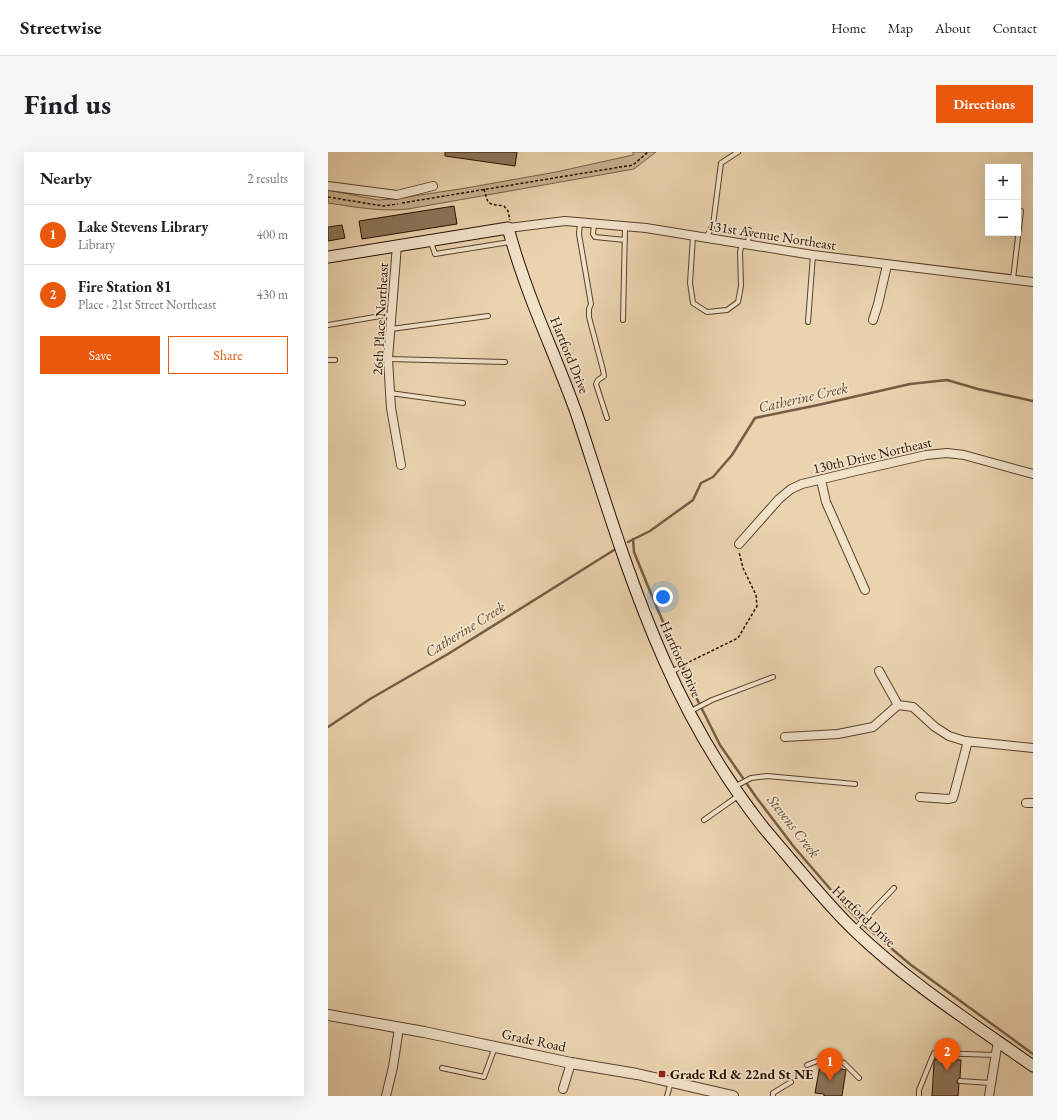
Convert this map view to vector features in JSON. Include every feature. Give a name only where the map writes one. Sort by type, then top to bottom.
[{"type":"main road","points":[[328,257],[510,228]]},
{"type":"main road","name":"Hartford Drive","points":[[510,228],[512,242],[533,304],[570,394],[646,618],[713,753],[738,788],[762,826],[823,898],[856,927],[880,954],[939,1000],[1033,1066]]},
{"type":"street","points":[[328,186],[397,195],[433,186]]},
{"type":"street","name":"131st Avenue Northeast","points":[[510,228],[565,221],[625,227],[887,265],[1033,282]]},
{"type":"street","name":"26th Place Northeast","points":[[397,245],[388,358],[391,408],[401,465]]},
{"type":"street","points":[[873,320],[887,265]]},
{"type":"street","name":"130th Drive Northeast","points":[[739,544],[779,499],[791,489],[802,484],[926,455],[947,453],[964,455],[1033,474]]},
{"type":"street","points":[[821,480],[826,502],[865,590]]},
{"type":"street","points":[[879,671],[898,705]]},
{"type":"street","points":[[785,737],[838,734],[873,727],[898,705],[913,707],[935,727],[949,736],[968,741],[1033,748]]},
{"type":"street","points":[[920,796],[948,800],[953,798],[968,741]]},
{"type":"street","name":"Grade Road","points":[[328,1015],[495,1046],[572,1063],[637,1074],[733,1096]]},
{"type":"street","points":[[386,1096],[393,1067],[399,1028]]},
{"type":"street","points":[[989,1096],[998,1042]]},
{"type":"street","points":[[563,1089],[572,1063]]},
{"type":"lane","points":[[705,238],[713,225],[721,162],[738,152]]},
{"type":"lane","points":[[580,223],[579,234],[591,304],[588,309],[589,316],[604,370],[604,376],[596,384],[607,418]]},
{"type":"lane","points":[[594,224],[593,234],[595,237],[625,240]]},
{"type":"lane","points":[[623,320],[625,227]]},
{"type":"lane","points":[[693,236],[690,282],[694,303],[707,312],[727,310],[738,302],[741,286],[740,252],[745,245],[749,230]]},
{"type":"lane","points":[[1013,279],[1018,236]]},
{"type":"lane","points":[[430,240],[435,254],[512,242]]},
{"type":"lane","points":[[808,322],[813,255]]},
{"type":"lane","points":[[328,325],[392,314]]},
{"type":"lane","points":[[391,329],[488,316]]},
{"type":"lane","points":[[388,358],[505,362]]},
{"type":"lane","points":[[328,360],[335,360]]},
{"type":"lane","points":[[390,393],[463,403]]},
{"type":"lane","points":[[673,671],[683,665]]},
{"type":"lane","points":[[692,710],[706,703],[773,677]]},
{"type":"lane","points":[[704,820],[738,788],[751,778],[767,776],[855,784]]},
{"type":"lane","points":[[856,927],[894,888]]},
{"type":"lane","points":[[442,1068],[484,1077],[495,1046]]},
{"type":"lane","points":[[919,1096],[919,1090],[934,1053],[996,1055]]},
{"type":"lane","points":[[807,1065],[826,1058],[844,1063],[859,1078]]},
{"type":"lane","points":[[960,1081],[991,1083]]},
{"type":"lane","points":[[667,1096],[671,1082]]},
{"type":"lane","points":[[773,1096],[773,1093],[791,1082]]},
{"type":"path","points":[[328,197],[383,206],[633,165],[648,152]]},
{"type":"path","points":[[484,189],[487,202],[491,205],[504,206],[508,211],[510,228]]},
{"type":"path","points":[[683,665],[734,641],[757,606],[756,595],[740,560],[739,544]]},
{"type":"shaded area","points":[[633,152],[656,152],[634,169],[408,209],[378,209],[328,203],[328,190],[378,200],[394,199],[556,172],[633,155]]},
{"type":"building","points":[[445,152],[517,152],[515,166],[445,156]]},
{"type":"building","points":[[454,206],[457,224],[362,239],[359,221]]},
{"type":"building","points":[[342,225],[345,238],[328,241],[328,227]]},
{"type":"building","points":[[935,1059],[961,1060],[960,1078],[957,1080],[957,1083],[959,1084],[958,1096],[932,1096]]},
{"type":"building","points":[[825,1062],[833,1064],[832,1067],[846,1070],[842,1096],[824,1096],[824,1094],[815,1093],[820,1065],[824,1065]]},
{"type":"waterway","name":"Catherine Creek","points":[[628,542],[650,531],[693,500],[701,483],[713,477],[732,455],[755,418],[910,384],[947,380],[978,389],[1033,401]]},
{"type":"waterway","name":"Stevens Creek","points":[[633,539],[634,552],[654,601],[692,689],[720,745],[756,797],[794,847],[844,905],[866,927],[911,965],[1033,1054]]},
{"type":"waterway","name":"Catherine Creek","points":[[328,727],[370,699],[448,654],[614,550]]},
{"type":"place","name":"Fire Station 81","points":[[947,1071]]},
{"type":"place","name":"Grade Rd & 22nd St NE","points":[[662,1074]]},
{"type":"place","name":"Lake Stevens Library","points":[[830,1081]]}]
